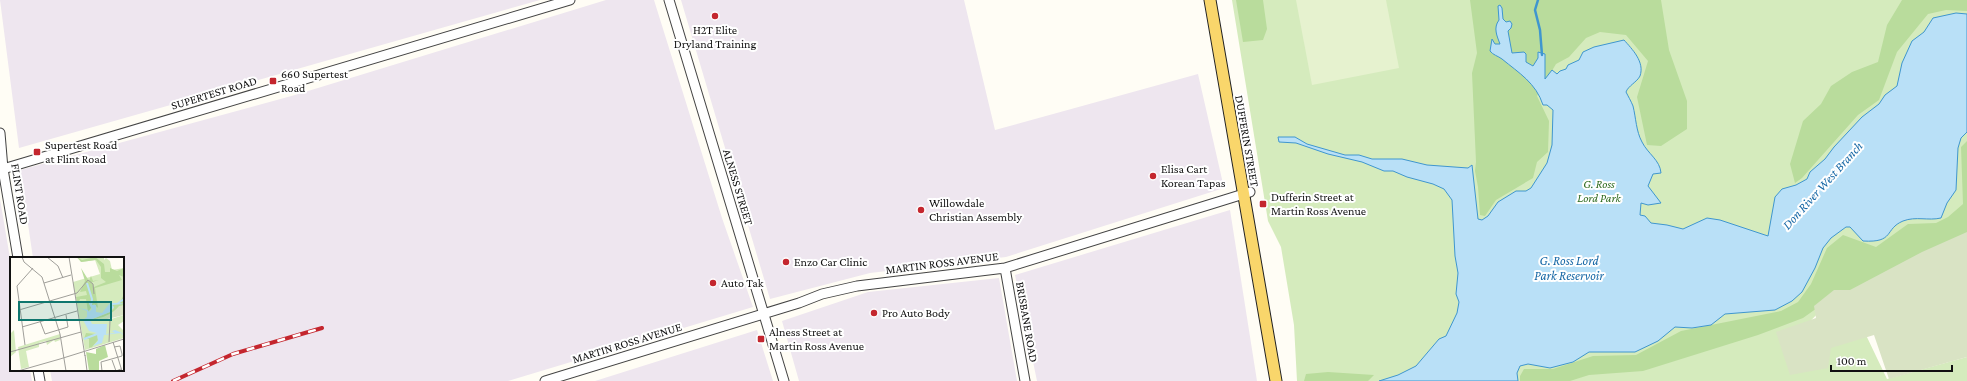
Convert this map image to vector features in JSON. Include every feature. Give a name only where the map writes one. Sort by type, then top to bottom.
[{"type":"main road","name":"DUFFERIN STREET","points":[[1210,0],[1246,193],[1276,381]]},
{"type":"street","name":"SUPERTEST ROAD","points":[[3,169],[570,0]]},
{"type":"street","name":"ALNESS STREET","points":[[669,0],[784,381]]},
{"type":"street","name":"FLINT ROAD","points":[[0,133],[3,169],[18,257]]},
{"type":"street","name":"MARTIN ROSS AVENUE","points":[[545,381],[822,294],[857,286],[1005,268],[1246,193]]},
{"type":"street","name":"BRISBANE ROAD","points":[[1005,268],[1025,381]]},
{"type":"street","points":[[38,371],[40,381]]},
{"type":"shaded area","points":[[0,0],[540,0],[19,148]]},
{"type":"shaded area","points":[[606,0],[654,0],[722,218],[753,307],[508,381],[52,381],[50,371],[124,371],[124,257],[33,257],[20,170],[295,95]]},
{"type":"shaded area","points":[[681,0],[964,0],[995,130],[1198,74],[1224,188],[1006,257],[870,273],[770,299]]},
{"type":"shaded area","points":[[0,199],[10,258],[10,371],[30,371],[32,381],[0,381]]},
{"type":"shaded area","points":[[1230,210],[1257,381],[1037,381],[1015,275]]},
{"type":"shaded area","points":[[999,278],[1017,381],[799,381],[782,321],[868,292]]},
{"type":"shaded area","points":[[757,330],[773,381],[595,381]]},
{"type":"green space","name":"G. Ross Lord Park","points":[[1232,0],[1967,0],[1967,230],[1826,305],[1787,345],[1865,333],[1887,379],[1967,357],[1967,381],[1297,381],[1294,325],[1281,247],[1268,221]]},
{"type":"green space","points":[[1236,0],[1263,0],[1267,29],[1263,40],[1243,42]]},
{"type":"green space","points":[[1296,0],[1386,0],[1399,68],[1312,85]]},
{"type":"green space","points":[[1470,0],[1661,0],[1669,50],[1687,101],[1687,129],[1661,146],[1647,145],[1637,97],[1648,61],[1626,35],[1600,32],[1586,38],[1569,57],[1556,64],[1537,96],[1549,121],[1548,152],[1537,162],[1533,178],[1496,200],[1485,216],[1480,215],[1475,171],[1476,162],[1472,73],[1477,53]]},
{"type":"green space","points":[[1902,0],[1967,0],[1967,11],[1946,10],[1928,14],[1897,52],[1879,100],[1858,115],[1802,178],[1795,183],[1790,164],[1803,121],[1821,104],[1831,86],[1852,72],[1878,62],[1887,25]]},
{"type":"green space","points":[[1967,141],[1967,235],[1872,285],[1834,296],[1803,318],[1758,335],[1643,371],[1589,375],[1570,381],[1520,381],[1520,376],[1524,369],[1553,369],[1593,356],[1636,355],[1681,331],[1781,311],[1798,302],[1811,284],[1827,248],[1843,235],[1876,247],[1908,224],[1936,223],[1948,217],[1963,204],[1961,147]]},
{"type":"green space","points":[[1967,232],[1967,357],[1889,379],[1874,335],[1831,348],[1828,368],[1790,375],[1776,332],[1816,318],[1814,306],[1834,290],[1850,290],[1922,252]]},
{"type":"green space","points":[[1328,372],[1374,375],[1368,381],[1304,381],[1306,374]]},
{"type":"water","name":"G. Ross Lord Park Reservoir","points":[[1500,5],[1502,8],[1503,19],[1506,22],[1510,21],[1512,24],[1508,31],[1512,53],[1524,52],[1526,54],[1526,62],[1533,66],[1538,58],[1538,52],[1545,54],[1545,79],[1552,70],[1557,74],[1566,69],[1568,65],[1579,60],[1583,52],[1594,47],[1624,40],[1637,56],[1641,66],[1640,76],[1626,92],[1633,106],[1640,138],[1644,146],[1658,164],[1661,173],[1653,174],[1648,186],[1661,203],[1648,205],[1641,203],[1640,215],[1645,216],[1651,223],[1683,229],[1707,218],[1720,220],[1768,236],[1775,197],[1782,189],[1796,185],[1807,179],[1810,172],[1825,159],[1862,117],[1879,104],[1885,95],[1897,86],[1902,63],[1912,41],[1924,32],[1933,18],[1956,13],[1967,14],[1967,132],[1961,138],[1958,148],[1956,190],[1947,203],[1941,218],[1913,219],[1903,221],[1897,224],[1885,238],[1880,240],[1863,241],[1850,227],[1846,227],[1831,238],[1823,248],[1815,268],[1802,292],[1792,301],[1775,310],[1725,314],[1711,325],[1692,328],[1675,327],[1658,341],[1635,352],[1589,352],[1573,362],[1550,368],[1528,364],[1520,366],[1517,373],[1518,381],[1379,381],[1398,375],[1416,366],[1439,339],[1446,336],[1457,313],[1459,302],[1456,294],[1458,273],[1455,256],[1452,200],[1444,189],[1433,184],[1407,177],[1393,171],[1384,171],[1362,162],[1328,154],[1296,143],[1279,142],[1278,137],[1295,137],[1307,144],[1345,155],[1359,155],[1372,159],[1402,159],[1427,165],[1468,168],[1472,165],[1478,219],[1482,220],[1488,216],[1498,202],[1516,191],[1526,191],[1531,188],[1547,163],[1552,145],[1553,110],[1547,105],[1543,105],[1536,90],[1521,74],[1490,51],[1492,39],[1495,44],[1500,44],[1496,26],[1499,20],[1498,6]]},
{"type":"waterway","points":[[1538,0],[1535,10],[1540,30],[1542,55]]},
{"type":"railway","points":[[173,381],[233,354],[322,328]]},
{"type":"place","name":"H2T Elite Dryland Training","points":[[715,16]]},
{"type":"place","name":"660 Supertest Road","points":[[273,81]]},
{"type":"place","name":"Supertest Road at Flint Road","points":[[37,152]]},
{"type":"place","name":"Elisa Cart Korean Tapas","points":[[1153,176]]},
{"type":"place","name":"Dufferin Street at Martin Ross Avenue","points":[[1263,204]]},
{"type":"place","name":"Willowdale Christian Assembly","points":[[921,210]]},
{"type":"place","name":"Enzo Car Clinic","points":[[786,262]]},
{"type":"place","name":"Auto Tak","points":[[713,283]]},
{"type":"place","name":"Pro Auto Body","points":[[874,313]]},
{"type":"place","name":"Alness Street at Martin Ross Avenue","points":[[761,339]]},
{"type":"water label","name":"Don River West Branch","points":[[1822,185]]}]
